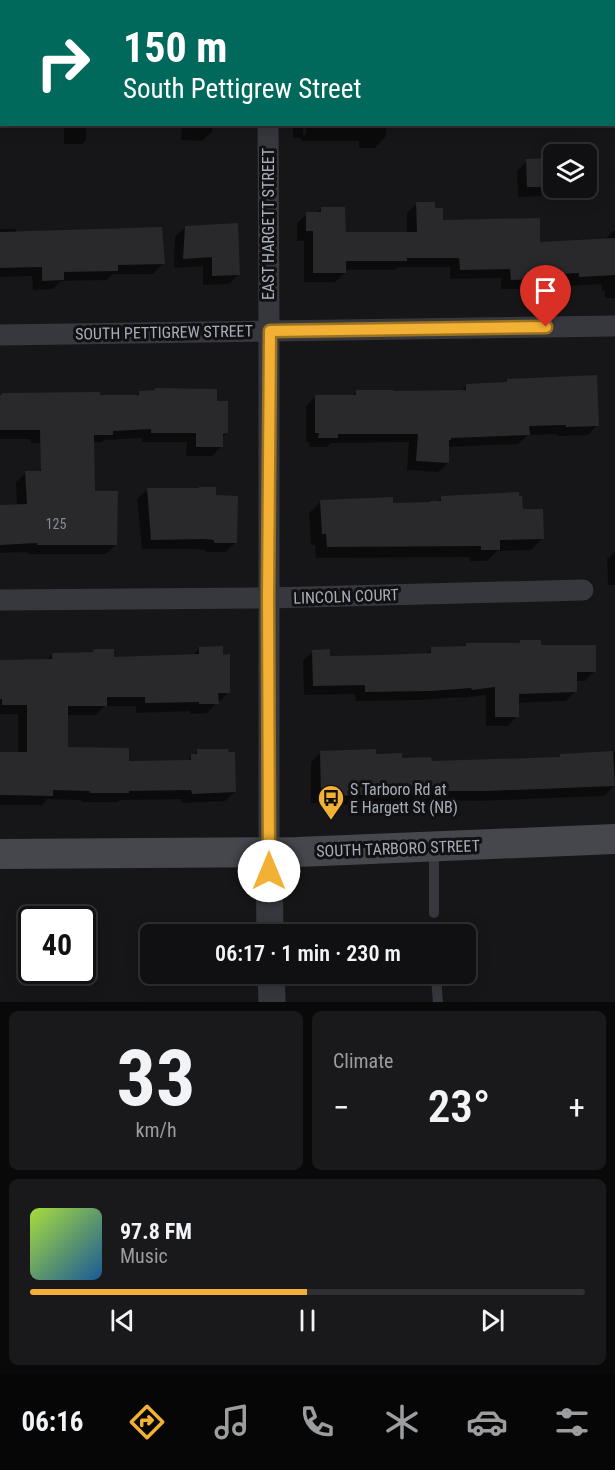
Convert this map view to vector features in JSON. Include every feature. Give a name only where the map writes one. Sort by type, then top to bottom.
[{"type":"main road","name":"SOUTH TARBORO STREET","points":[[0,854],[269,852],[615,839]]},
{"type":"street","name":"EAST HARGETT STREET","points":[[267,126],[270,331],[268,598],[270,924]]},
{"type":"street","name":"SOUTH PETTIGREW STREET","points":[[0,335],[615,326]]},
{"type":"street","name":"LINCOLN COURT","points":[[0,600],[268,598],[583,590]]},
{"type":"street","points":[[271,984],[272,1002]]},
{"type":"lane","points":[[434,846],[434,914]]},
{"type":"lane","points":[[436,984],[438,1002]]},
{"type":"building","points":[[543,158],[543,187],[527,187],[526,159]]},
{"type":"building","points":[[416,202],[435,202],[435,208],[443,208],[443,220],[540,218],[540,242],[615,238],[615,275],[579,277],[579,273],[540,275],[540,279],[511,280],[510,269],[460,270],[459,258],[346,261],[346,273],[313,273],[313,231],[306,231],[306,212],[321,212],[321,207],[345,207],[346,232],[417,232]]},
{"type":"building","points":[[238,223],[240,275],[212,276],[212,257],[183,259],[185,226]]},
{"type":"building","points":[[162,227],[165,264],[118,265],[118,271],[64,272],[64,280],[42,281],[42,267],[0,268],[0,232]]},
{"type":"building","points":[[597,375],[599,426],[529,426],[530,435],[451,438],[449,440],[449,463],[416,461],[418,434],[338,434],[338,438],[318,438],[319,433],[315,433],[315,395],[356,395],[356,390],[466,390],[466,384],[507,382],[507,379]]},
{"type":"building","points":[[155,388],[217,389],[217,401],[228,401],[228,433],[223,434],[223,447],[196,447],[196,433],[151,433],[151,429],[113,431],[113,435],[94,435],[95,491],[118,491],[117,545],[37,545],[37,543],[0,545],[0,505],[27,504],[25,471],[41,471],[40,430],[0,430],[0,395],[2,393],[100,392],[100,395],[139,395],[139,391],[155,390]]},
{"type":"building","points":[[216,487],[216,495],[238,496],[237,543],[214,543],[214,540],[204,539],[151,540],[147,488]]},
{"type":"building","points":[[519,492],[519,496],[522,496],[523,509],[543,509],[544,539],[500,540],[500,550],[481,550],[481,546],[327,547],[326,534],[322,534],[320,500],[393,497],[393,503],[430,502],[441,501],[441,496]]},
{"type":"building","points":[[520,640],[541,640],[541,645],[596,645],[596,672],[577,672],[577,692],[519,694],[519,717],[495,717],[495,687],[472,690],[471,688],[365,692],[365,685],[313,686],[312,650],[330,649],[330,656],[431,653],[431,647],[466,646],[466,643],[520,643]]},
{"type":"building","points":[[223,646],[223,655],[230,654],[230,693],[218,693],[219,704],[145,703],[145,697],[107,697],[107,706],[68,706],[68,747],[129,748],[129,761],[191,760],[191,754],[197,754],[197,749],[229,749],[228,752],[235,752],[236,792],[192,794],[191,790],[90,793],[90,791],[53,790],[53,796],[0,795],[0,752],[27,752],[27,705],[2,705],[0,660],[52,659],[52,653],[93,652],[94,649],[114,649],[114,657],[199,654],[199,647]]},
{"type":"building","points":[[376,749],[376,754],[402,753],[402,758],[431,757],[432,761],[560,757],[560,754],[613,751],[615,786],[448,791],[448,793],[334,796],[334,794],[321,794],[320,751]]},
{"type":"place","name":"S Tarboro Rd at E Hargett St (NB)","points":[[331,821]]},
{"type":"route","points":[[269,871],[270,331],[546,327]]}]
